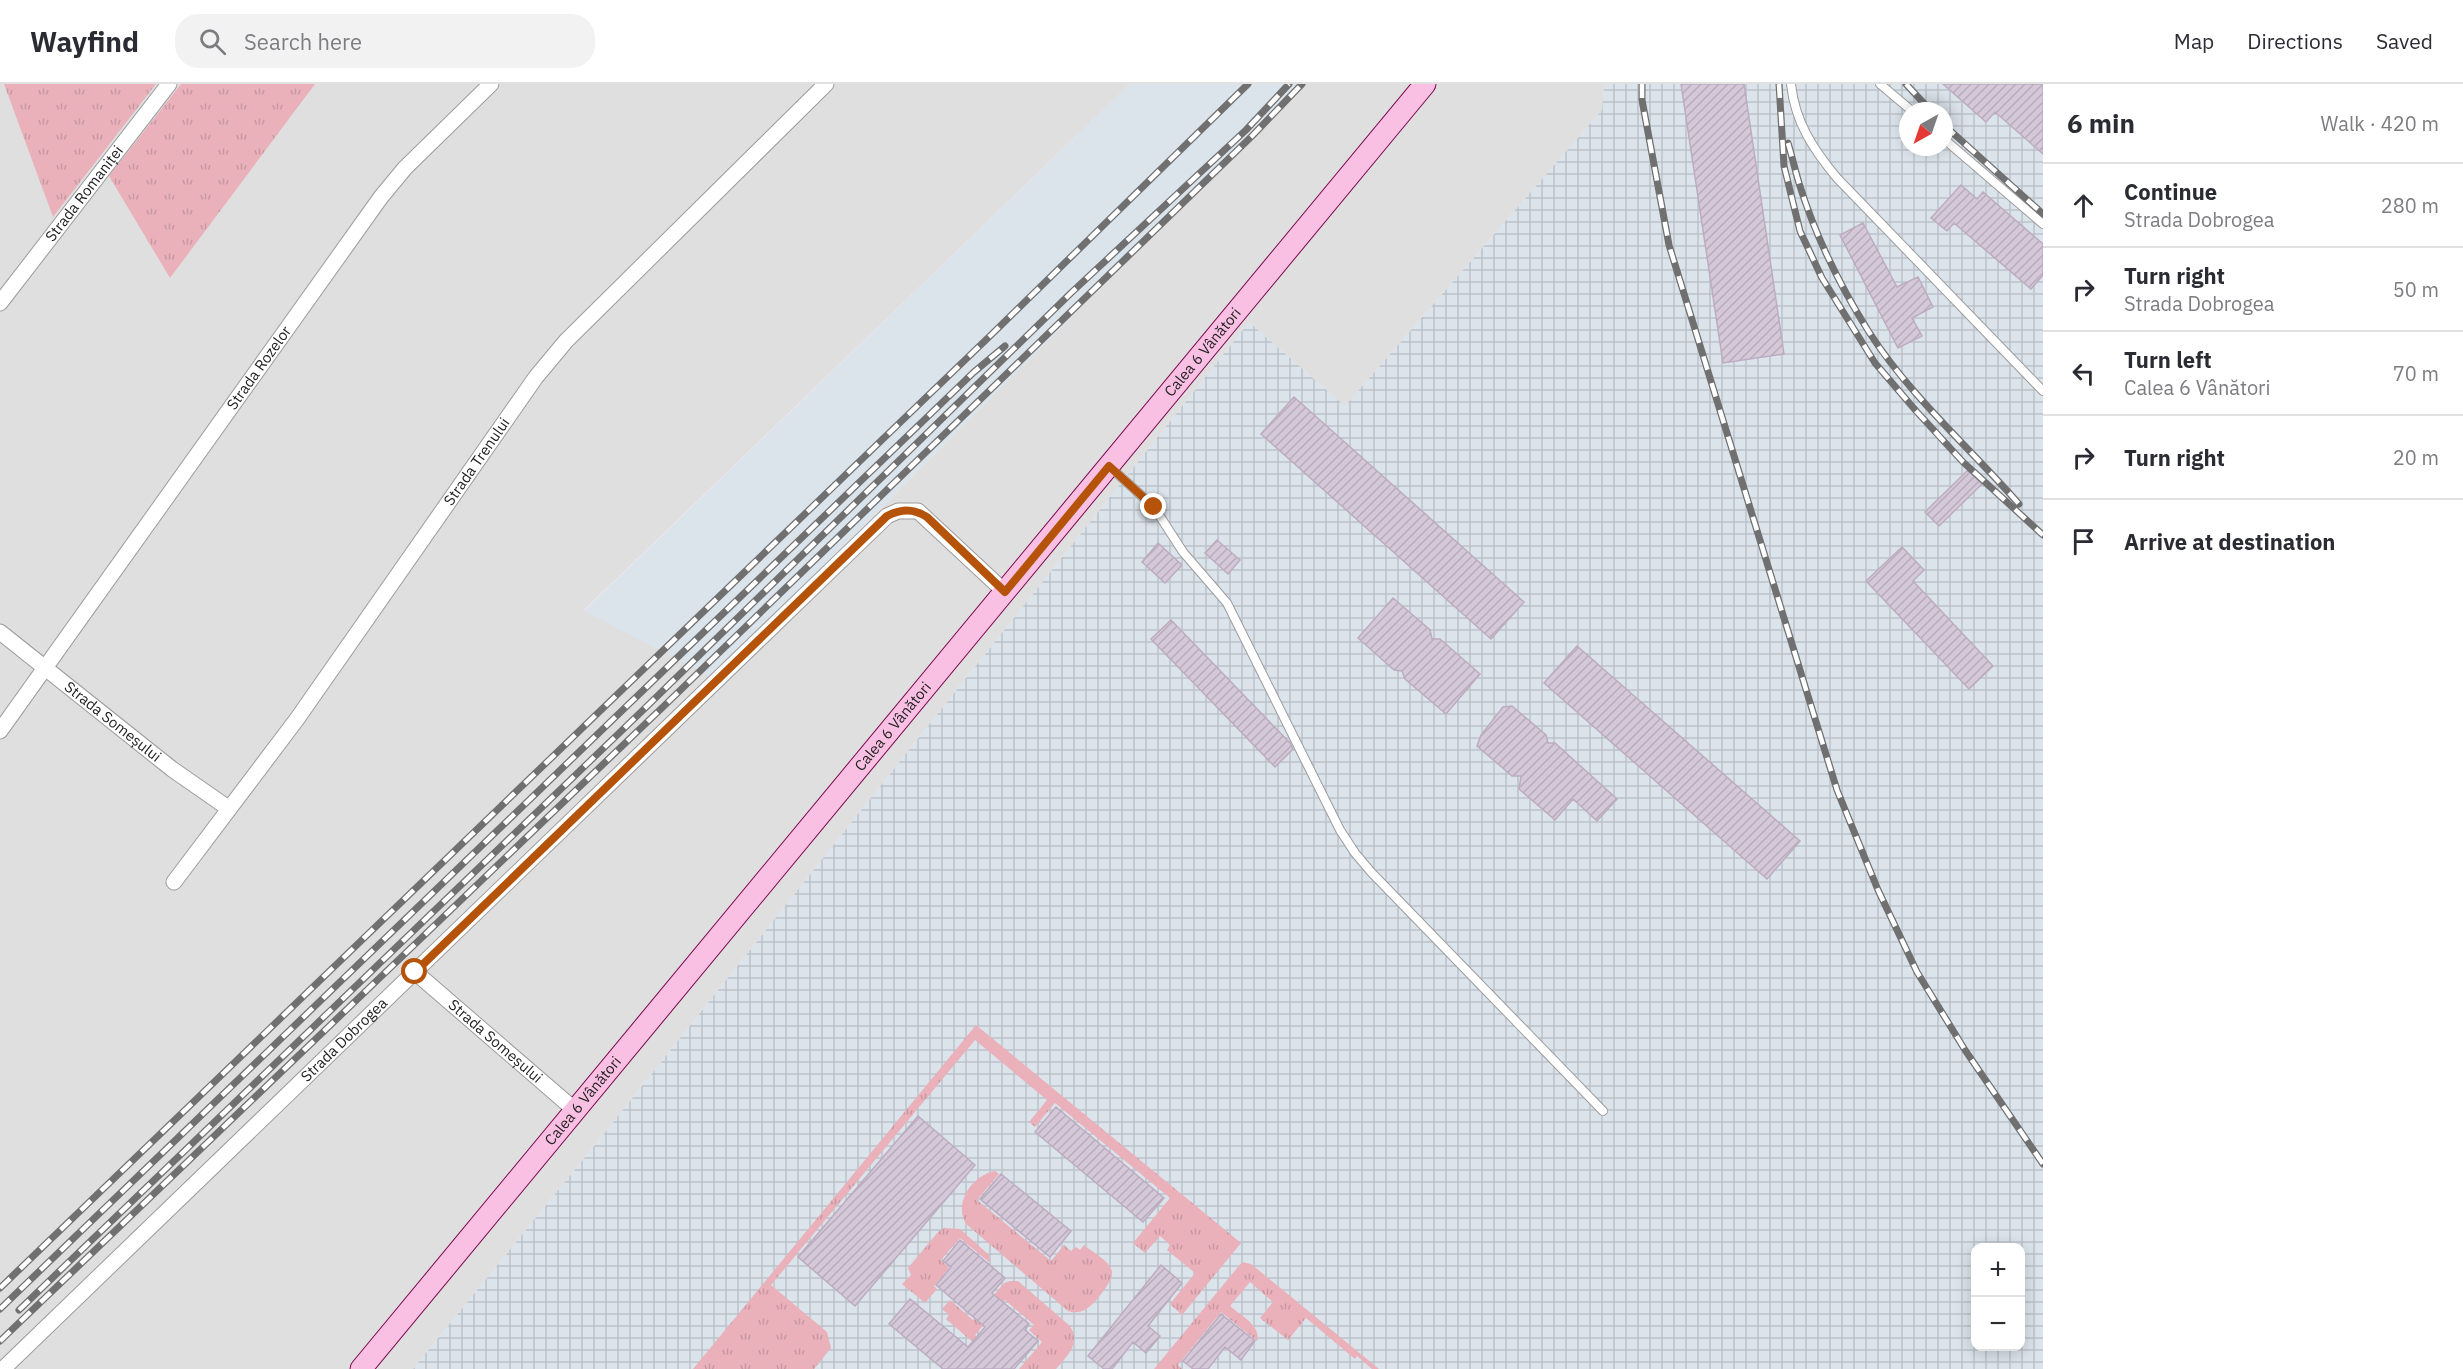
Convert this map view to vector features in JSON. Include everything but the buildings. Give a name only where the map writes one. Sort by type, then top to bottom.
[{"type":"main road","name":"Calea 6 Vânători","points":[[362,1369],[1425,84]]},
{"type":"street","name":"Strada Romaniței","points":[[0,303],[169,84]]},
{"type":"street","name":"Strada Rozelor","points":[[0,731],[381,197],[405,168],[491,84]]},
{"type":"street","name":"Strada Trenului","points":[[174,882],[297,719],[505,420],[566,341],[826,84]]},
{"type":"street","name":"Strada Dobrogea","points":[[3,1369],[887,516],[898,511],[918,511],[1005,592]]},
{"type":"street","name":"Strada Someșului","points":[[0,632],[172,769],[228,808]]},
{"type":"street","name":"Strada Someșului","points":[[415,972],[576,1111]]},
{"type":"lane","points":[[1791,84],[1800,125],[1814,151],[2043,391]]},
{"type":"lane","points":[[1880,84],[1901,102]]},
{"type":"lane","points":[[1953,147],[2043,224]]},
{"type":"lane","points":[[1109,466],[1154,507],[1183,552],[1227,603],[1340,830],[1355,853],[1603,1111]]},
{"type":"shaded area","points":[[0,84],[1130,84],[584,610],[713,677],[1303,84],[1604,84],[1602,110],[1345,406],[1249,322],[603,1135],[413,1369],[0,1369]]},
{"type":"shaded area","points":[[1130,84],[1303,84],[713,677],[584,611]]},
{"type":"shaded area","points":[[1604,84],[2043,84],[2043,1369],[413,1369],[603,1135],[1249,322],[1345,406],[1602,110]]},
{"type":"green space","points":[[4,84],[156,84],[53,217]]},
{"type":"green space","points":[[181,84],[315,84],[170,278],[109,176]]},
{"type":"green space","points":[[976,1025],[1241,1243],[1182,1315],[1170,1304],[1195,1273],[1167,1250],[1170,1245],[1160,1236],[1145,1253],[1133,1243],[1170,1198],[1055,1103],[1035,1127],[1029,1122],[1047,1100],[975,1040],[771,1285],[827,1332],[831,1348],[814,1369],[693,1369]]},
{"type":"green space","points":[[995,1171],[999,1174],[977,1200],[1051,1261],[1064,1245],[1071,1251],[1076,1247],[1080,1250],[1084,1245],[1111,1267],[1112,1275],[1107,1286],[1089,1307],[1077,1312],[1068,1311],[966,1224],[962,1207],[967,1191],[979,1178]]},
{"type":"green space","points":[[944,1228],[960,1229],[989,1255],[990,1263],[960,1238],[941,1260],[949,1268],[934,1286],[937,1289],[925,1303],[902,1284],[911,1275],[908,1268]]},
{"type":"green space","points":[[1242,1262],[1251,1264],[1379,1369],[1372,1369],[1357,1356],[1355,1359],[1306,1318],[1288,1340],[1260,1318],[1273,1302],[1250,1282],[1230,1306],[1253,1326],[1258,1336],[1257,1341],[1221,1312],[1178,1365],[1182,1369],[1154,1369]]},
{"type":"green space","points":[[1018,1281],[1070,1326],[1074,1344],[1056,1369],[1019,1369],[1042,1342],[1029,1330],[1034,1325],[1005,1300],[975,1335],[996,1352],[991,1358],[946,1319],[949,1315],[942,1309],[950,1300],[973,1320],[1004,1283]]},
{"type":"railway","points":[[0,1288],[991,335],[1248,84]]},
{"type":"railway","points":[[19,1310],[640,713],[1072,292],[1246,130],[1289,84]]},
{"type":"railway","points":[[0,1341],[665,705],[1252,136],[1302,84]]},
{"type":"railway","points":[[1642,84],[1642,100],[1669,245],[1837,790],[1878,890],[1917,972],[1965,1050],[2043,1164]]},
{"type":"railway","points":[[1779,84],[1784,166],[1800,231],[1822,278],[1875,363],[1917,412],[1963,462],[2043,535]]},
{"type":"railway","points":[[1906,84],[1923,102]]},
{"type":"railway","points":[[1953,133],[2043,214]]},
{"type":"railway","points":[[1788,143],[1805,202],[1821,241],[1848,297],[1869,332],[1922,400],[2019,504]]},
{"type":"railway","points":[[0,1309],[974,372],[1005,346]]},
{"type":"route","points":[[415,972],[887,516],[898,511],[918,511],[1005,592],[1109,466],[1154,507]]}]
